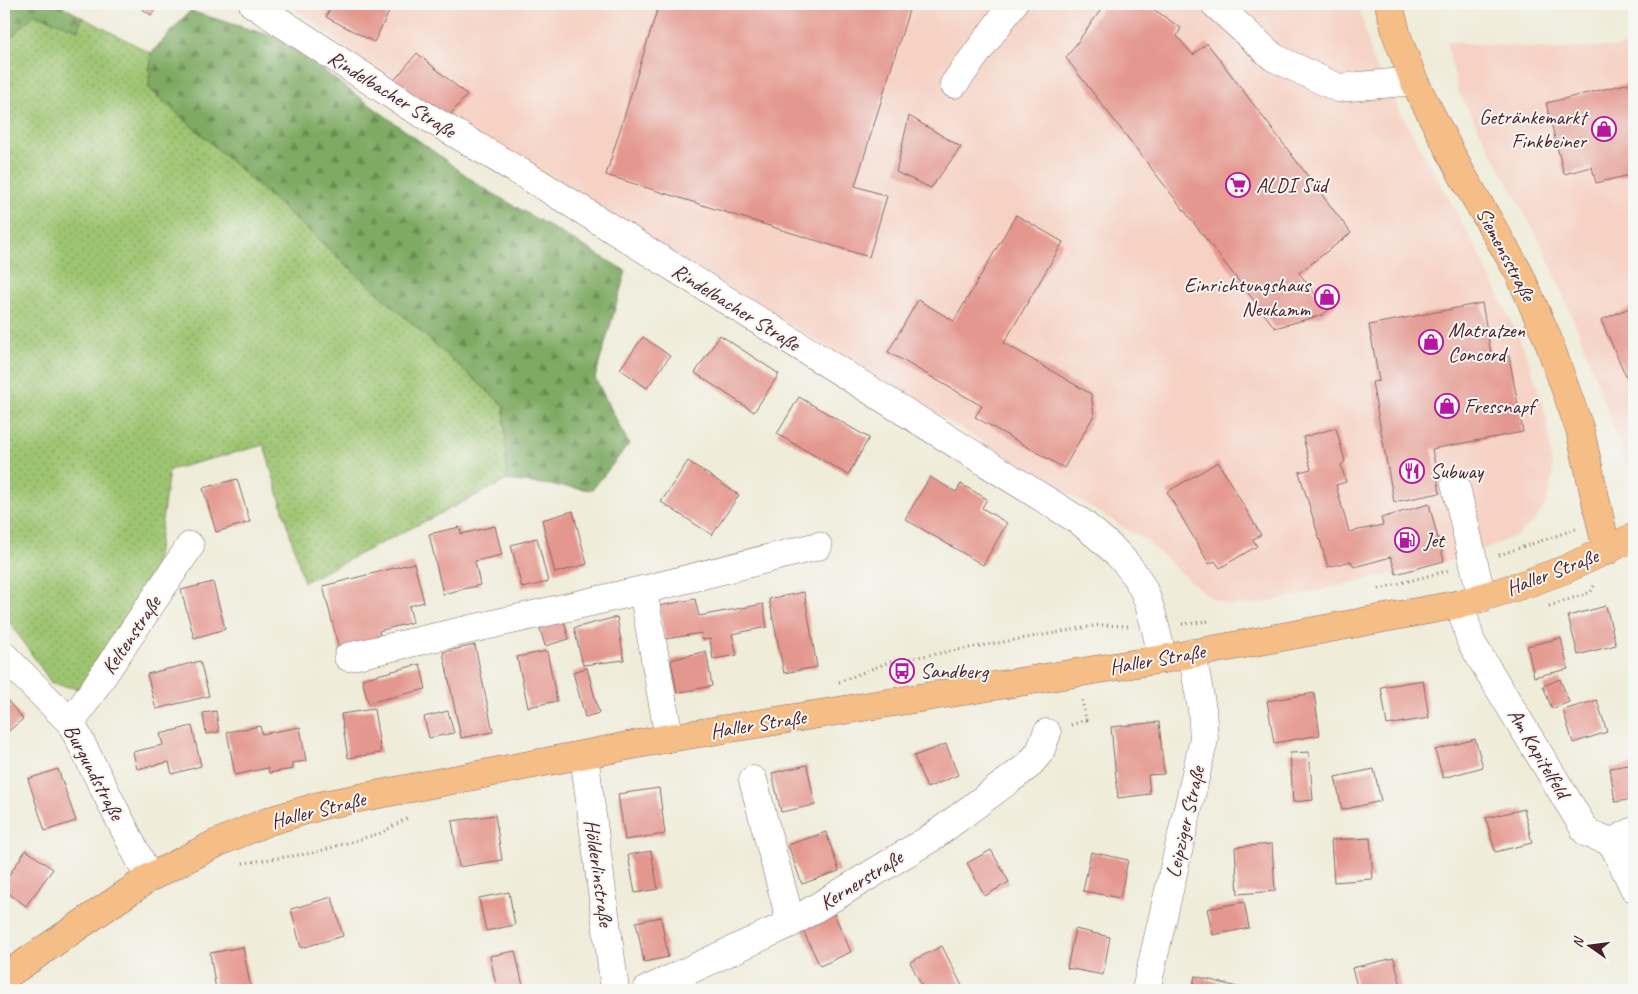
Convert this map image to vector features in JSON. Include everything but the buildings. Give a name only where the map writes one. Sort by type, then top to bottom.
[{"type":"main road","name":"Siemensstraße","points":[[1389,4],[1397,36],[1414,81],[1461,173],[1519,273],[1547,336],[1580,430],[1607,551]]},
{"type":"main road","name":"Haller Straße","points":[[4,977],[149,878],[225,839],[268,821],[323,805],[669,738],[1163,659],[1471,601],[1566,569],[1634,537]]},
{"type":"street","name":"Rindelbacher Straße","points":[[253,4],[409,106],[542,186],[1081,522],[1115,551],[1132,570],[1144,591],[1163,659]]},
{"type":"street","points":[[954,84],[1013,4]]},
{"type":"street","points":[[1215,4],[1273,57],[1338,88],[1414,81]]},
{"type":"street","name":"Am Kapitelfeld","points":[[1455,483],[1474,564],[1471,601],[1471,642],[1587,833],[1623,836],[1634,888]]},
{"type":"street","name":"Keltenstraße","points":[[72,723],[190,546]]},
{"type":"street","points":[[348,656],[643,590],[818,546]]},
{"type":"street","points":[[643,590],[669,738]]},
{"type":"street","name":"Leipziger Straße","points":[[1146,990],[1204,739],[1202,709],[1192,653]]},
{"type":"street","name":"Burgundstraße","points":[[4,656],[72,723],[149,878]]},
{"type":"street","name":"Kernerstraße","points":[[647,990],[791,923],[931,838],[1028,766],[1040,752],[1047,733]]},
{"type":"street","name":"Hölderlinstraße","points":[[584,755],[615,990]]},
{"type":"street","points":[[753,780],[791,923]]},
{"type":"path","points":[[1370,592],[1474,564],[1600,520]]},
{"type":"path","points":[[1155,627],[1216,620]]},
{"type":"path","points":[[1075,724],[1086,720],[1084,708]]},
{"type":"shaded area","points":[[288,4],[1358,4],[1374,64],[1478,252],[1524,349],[1547,420],[1553,476],[1546,503],[1535,521],[1517,535],[1467,557],[1263,603],[1228,605],[1212,598],[1191,582],[1148,542],[615,218],[441,125],[311,20]]},
{"type":"shaded area","points":[[1446,42],[1554,49],[1634,46],[1634,473],[1623,456],[1584,345],[1542,245],[1459,93]]},
{"type":"green space","points":[[4,4],[58,4],[82,17],[78,30],[35,14],[4,44]]},
{"type":"green space","points":[[190,11],[279,38],[482,187],[626,271],[595,378],[629,444],[592,490],[507,480],[504,406],[149,88],[151,53]]},
{"type":"green space","points":[[35,14],[78,29],[82,17],[151,53],[149,88],[504,406],[507,480],[304,582],[264,445],[169,470],[154,579],[80,689],[52,684],[4,614],[4,44]]},
{"type":"place","name":"Getränkemarkt Finkbeiner","points":[[1604,129]]},
{"type":"place","name":"ALDI Süd","points":[[1238,185]]},
{"type":"place","name":"Einrichtungshaus Neukamm","points":[[1327,297]]},
{"type":"place","name":"Matratzen Concord","points":[[1431,342]]},
{"type":"place","name":"Fressnapf","points":[[1447,406]]},
{"type":"place","name":"Subway","points":[[1412,471]]},
{"type":"place","name":"Jet","points":[[1407,540]]},
{"type":"place","name":"Sandberg","points":[[902,671]]}]
